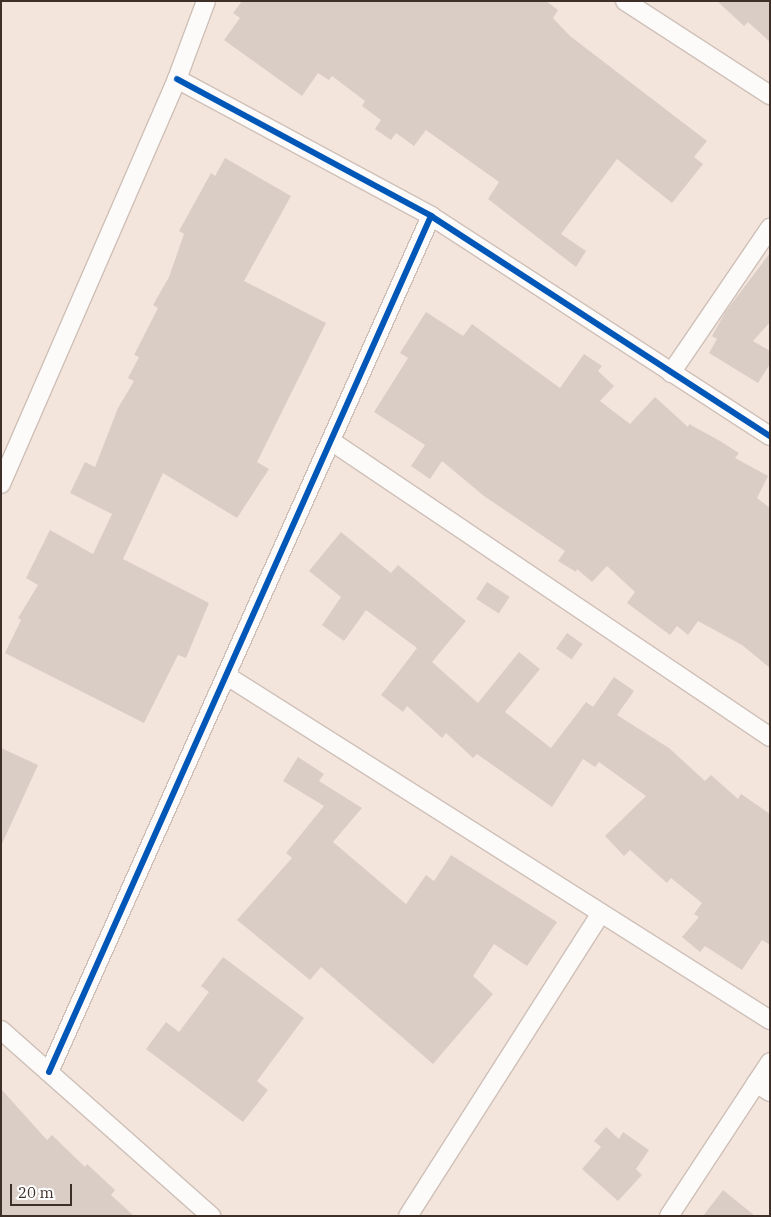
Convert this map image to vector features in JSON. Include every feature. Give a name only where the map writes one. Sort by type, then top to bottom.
[{"type":"street","points":[[1,484],[177,79],[206,1]]},
{"type":"street","points":[[624,1],[770,95]]},
{"type":"street","points":[[177,79],[431,216],[770,436]]},
{"type":"street","points":[[49,1072],[431,216]]},
{"type":"street","points":[[672,372],[770,228]]},
{"type":"street","points":[[331,440],[770,737]]},
{"type":"street","points":[[227,676],[770,1020]]},
{"type":"street","points":[[408,1216],[601,913]]},
{"type":"street","points":[[1,1030],[211,1216]]},
{"type":"street","points":[[668,1216],[763,1088],[770,1062]]},
{"type":"building","points":[[242,1],[546,1],[558,10],[553,18],[570,36],[707,141],[694,157],[703,164],[672,203],[617,159],[561,234],[586,251],[576,267],[488,199],[499,182],[426,130],[414,146],[396,133],[391,140],[375,129],[381,120],[362,106],[365,101],[332,76],[329,80],[318,73],[302,96],[224,40],[240,18],[233,13]]},
{"type":"building","points":[[717,1],[770,1],[770,42],[748,22],[744,26]]},
{"type":"building","points":[[225,158],[291,196],[244,281],[326,323],[257,462],[269,469],[237,518],[163,473],[123,559],[209,603],[186,658],[178,655],[144,723],[5,653],[21,620],[18,618],[38,585],[26,578],[50,530],[93,554],[112,514],[70,493],[85,462],[95,467],[118,408],[134,381],[128,378],[139,357],[134,355],[158,308],[153,305],[169,277],[184,234],[179,231],[211,173],[215,176]]},
{"type":"building","points":[[770,253],[770,322],[753,341],[770,351],[770,364],[758,383],[709,353],[717,339],[712,336],[726,311]]},
{"type":"building","points":[[426,312],[463,336],[472,324],[560,388],[584,354],[602,366],[598,371],[614,386],[600,401],[630,424],[655,397],[688,427],[689,424],[720,441],[739,453],[735,458],[768,476],[757,498],[770,508],[770,668],[742,645],[698,621],[688,635],[677,626],[670,635],[627,603],[635,592],[607,566],[592,582],[577,569],[576,572],[558,561],[565,551],[484,496],[442,461],[430,479],[411,466],[425,445],[374,412],[408,358],[400,353]]},
{"type":"building","points":[[341,532],[391,573],[398,565],[466,621],[432,662],[478,703],[519,652],[540,669],[505,712],[551,748],[586,702],[593,707],[614,677],[634,691],[617,715],[669,748],[705,781],[711,775],[738,799],[741,794],[770,814],[770,945],[762,940],[742,970],[705,946],[700,952],[682,937],[699,917],[694,914],[702,903],[671,878],[667,883],[630,850],[624,856],[605,836],[646,796],[599,762],[595,767],[583,759],[552,807],[477,754],[473,758],[446,733],[442,738],[407,706],[403,712],[381,695],[417,648],[366,610],[344,641],[322,625],[341,597],[309,571]]},
{"type":"building","points":[[487,582],[510,597],[499,613],[476,599]]},
{"type":"building","points":[[567,633],[583,644],[572,659],[556,649]]},
{"type":"building","points":[[1,748],[38,765],[1,846]]},
{"type":"building","points":[[298,757],[324,774],[319,781],[362,808],[333,842],[406,904],[426,875],[434,881],[451,855],[557,922],[527,966],[494,944],[473,976],[493,994],[433,1064],[321,967],[310,980],[237,920],[292,858],[286,853],[324,806],[283,781]]},
{"type":"building","points":[[223,957],[304,1018],[257,1081],[268,1090],[243,1122],[146,1049],[166,1022],[179,1032],[209,992],[201,986]]},
{"type":"building","points":[[1,1089],[47,1140],[52,1135],[85,1167],[87,1164],[115,1190],[111,1195],[134,1216],[1,1216]]},
{"type":"building","points":[[606,1127],[619,1139],[623,1132],[649,1150],[636,1169],[642,1175],[618,1201],[582,1169],[601,1147],[594,1141]]},
{"type":"building","points":[[723,1190],[755,1216],[703,1216]]},
{"type":"cycle path","points":[[177,79],[431,216],[770,436]]},
{"type":"cycle path","points":[[49,1072],[431,216]]}]
